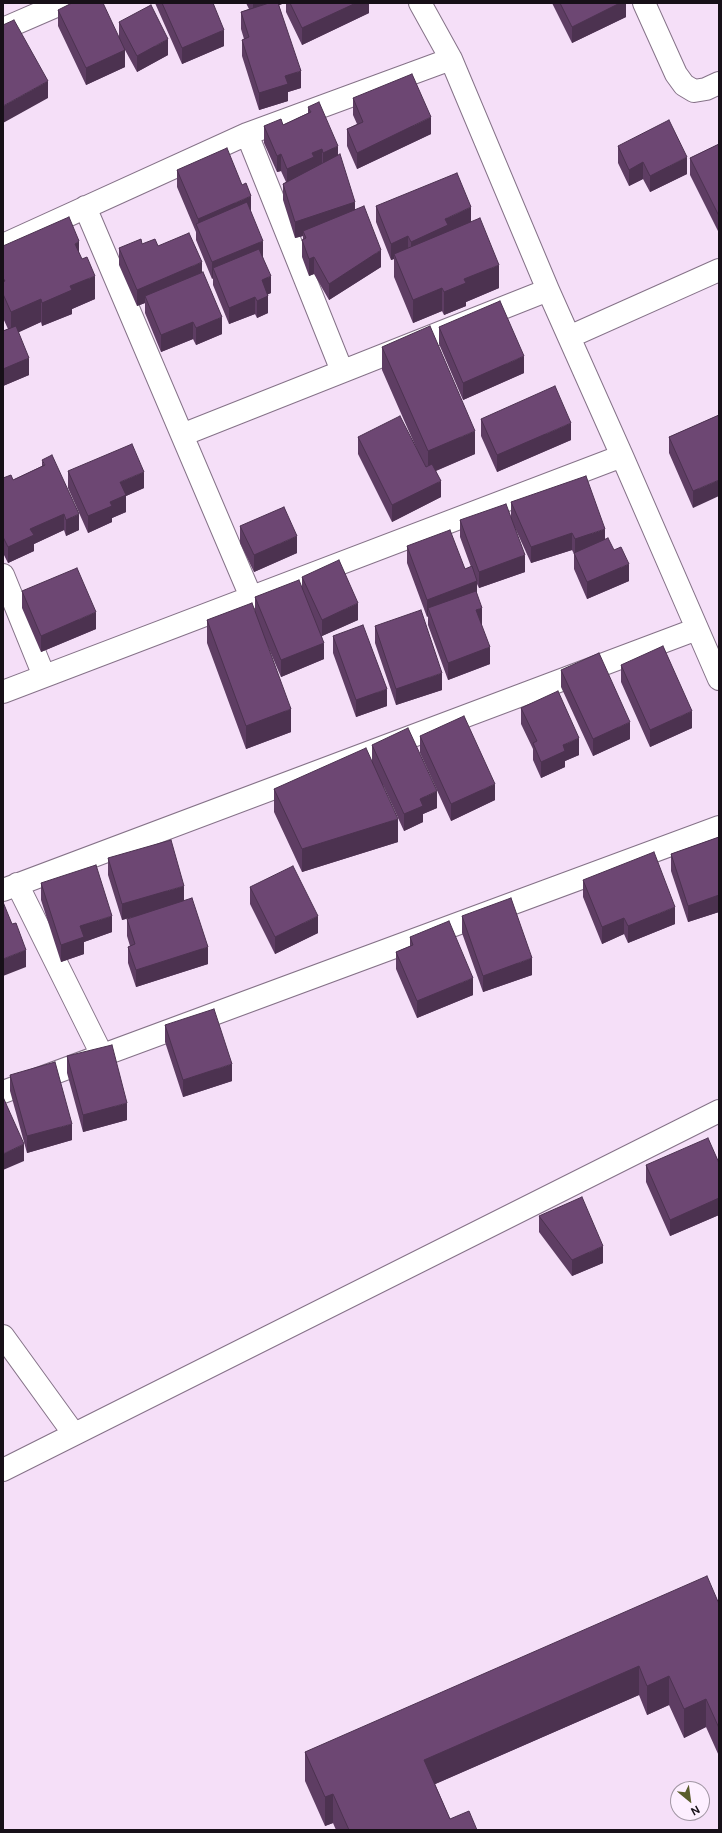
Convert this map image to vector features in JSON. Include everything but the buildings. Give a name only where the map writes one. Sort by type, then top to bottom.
[{"type":"street","points":[[3,29],[62,3]]},
{"type":"street","points":[[420,3],[450,59],[548,290],[719,679]]},
{"type":"street","points":[[644,3],[676,74],[684,85],[694,91],[706,89],[719,83]]},
{"type":"street","points":[[3,245],[85,206],[247,134],[450,59]]},
{"type":"street","points":[[247,134],[342,370]]},
{"type":"street","points":[[85,206],[251,597]]},
{"type":"street","points":[[569,337],[719,270]]},
{"type":"street","points":[[182,435],[342,370],[548,290]]},
{"type":"street","points":[[3,692],[622,456]]},
{"type":"street","points":[[3,575],[44,676]]},
{"type":"street","points":[[102,1055],[10,887],[697,629]]},
{"type":"street","points":[[3,1092],[719,826]]},
{"type":"street","points":[[3,1470],[719,1111]]},
{"type":"street","points":[[3,1336],[74,1434]]}]
